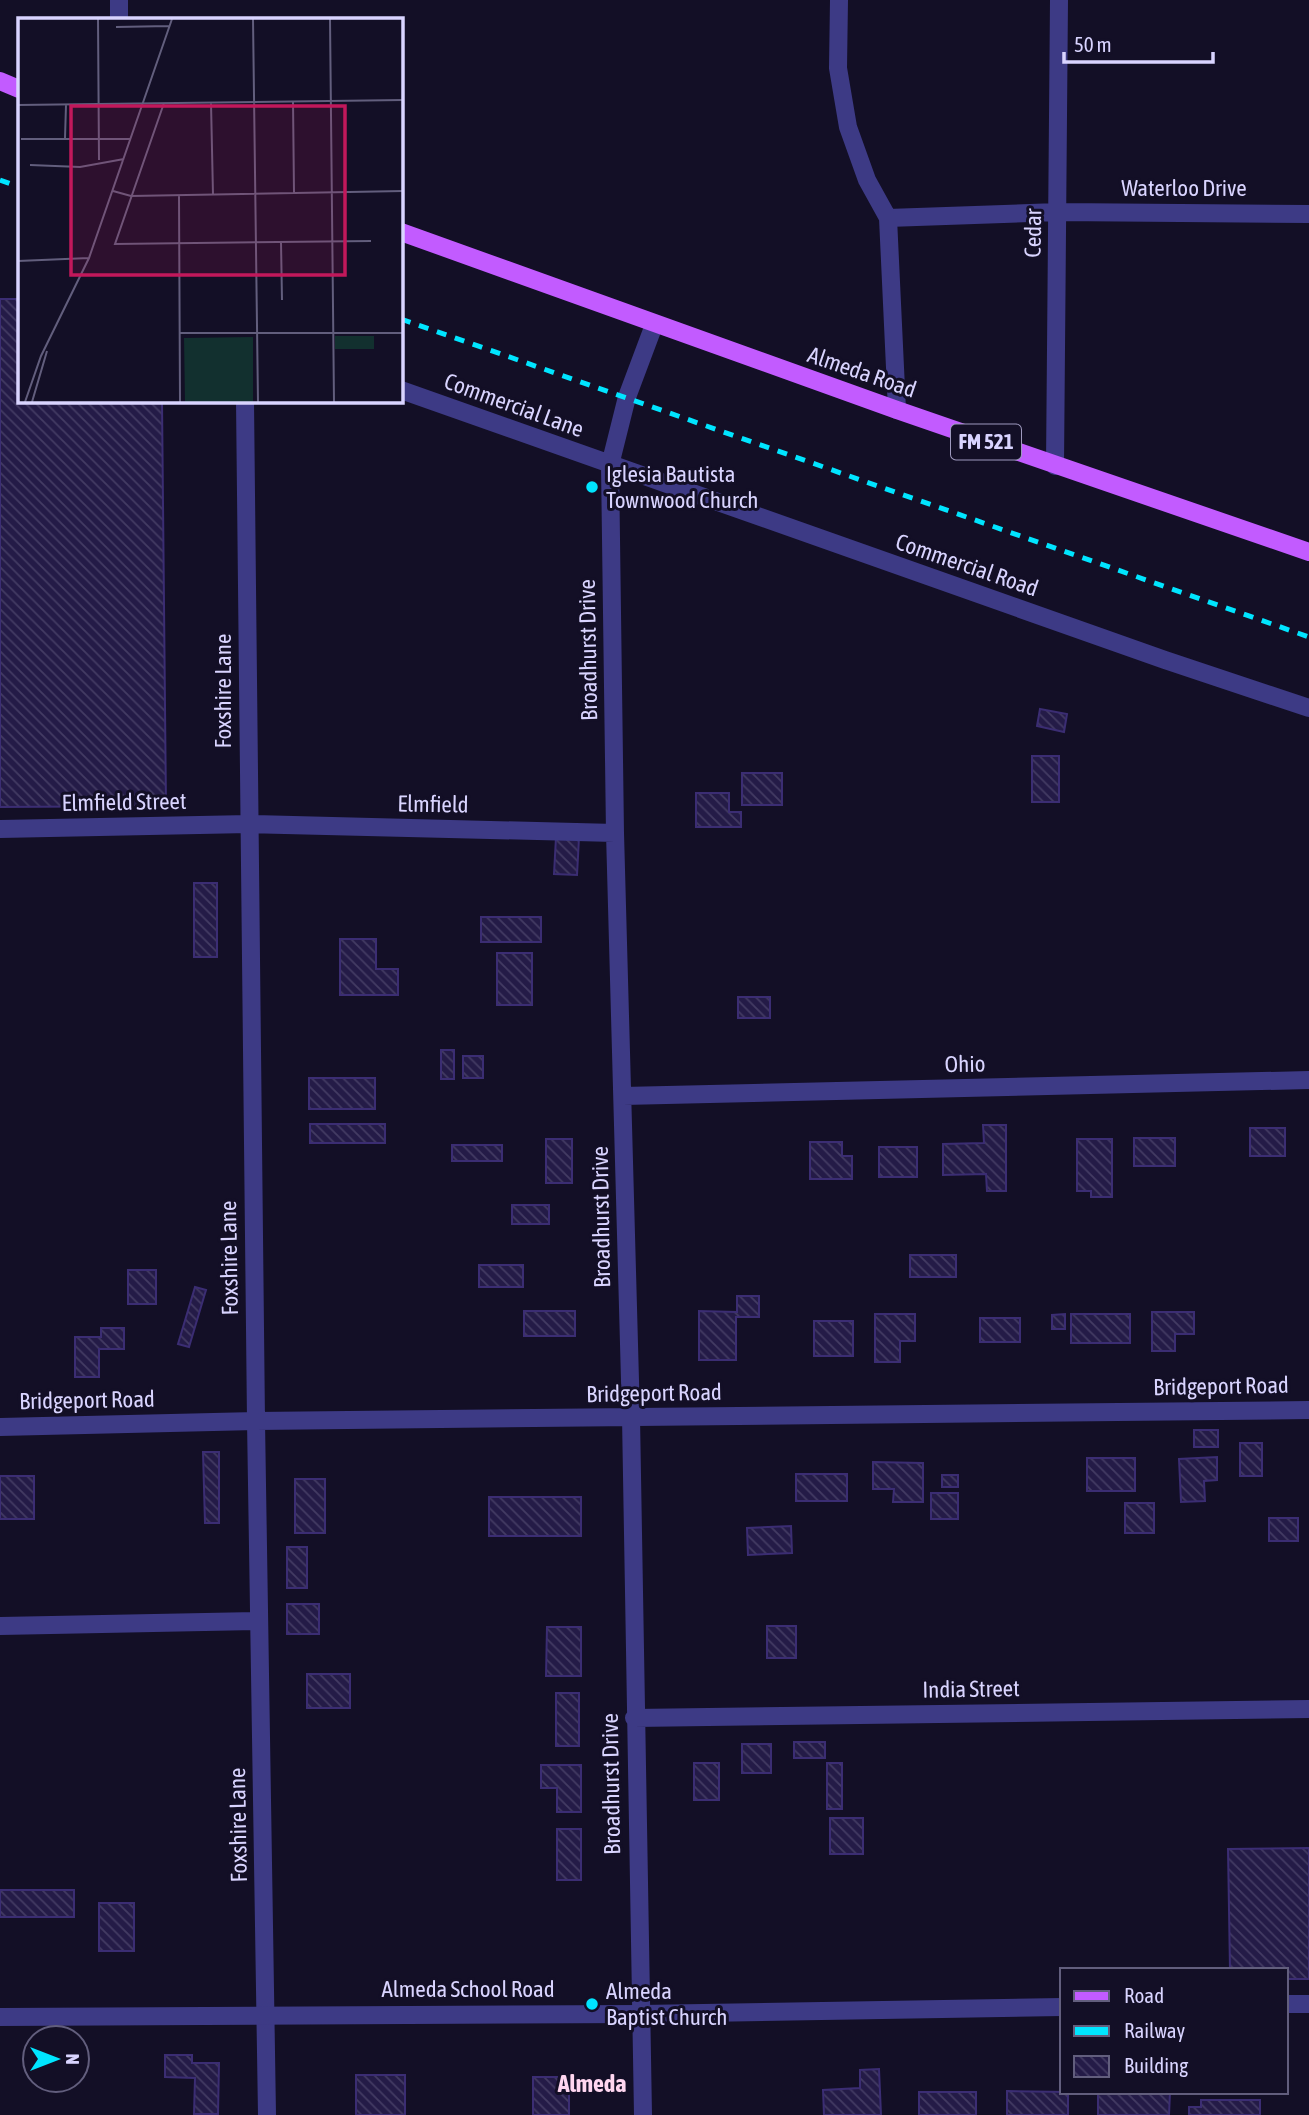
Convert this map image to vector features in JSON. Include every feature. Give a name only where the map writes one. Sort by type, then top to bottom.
[{"type":"main road","name":"Almeda Road","points":[[402,232],[654,325],[1309,552]]},
{"type":"street","points":[[119,0],[119,18]]},
{"type":"street","points":[[839,0],[838,68],[848,127],[867,180],[888,218],[897,410]]},
{"type":"street","name":"Cedar","points":[[1055,466],[1059,0]]},
{"type":"street","name":"Waterloo Drive","points":[[888,218],[1058,212],[1309,214]]},
{"type":"street","name":"Broadhurst Drive","points":[[643,2115],[634,1718],[631,1417],[615,833],[610,465],[627,397],[654,325]]},
{"type":"street","name":"Commercial Lane","points":[[402,390],[610,465]]},
{"type":"street","name":"Foxshire Lane","points":[[245,402],[258,1621],[267,2115]]},
{"type":"street","name":"Commercial Road","points":[[610,465],[1309,709]]},
{"type":"street","name":"Elmfield Street","points":[[0,829],[249,824]]},
{"type":"street","name":"Elmfield","points":[[249,824],[615,833]]},
{"type":"street","name":"Ohio","points":[[623,1096],[1309,1080]]},
{"type":"street","name":"Bridgeport Road","points":[[0,1427],[256,1421],[1309,1410]]},
{"type":"street","points":[[0,1626],[258,1621]]},
{"type":"street","name":"India Street","points":[[634,1718],[1309,1709]]},
{"type":"street","points":[[1288,2004],[1309,2004]]},
{"type":"street","name":"Almeda School Road","points":[[0,2017],[641,2014],[1060,2007]]},
{"type":"building","points":[[0,299],[18,299],[18,402],[162,402],[166,806],[0,807]]},
{"type":"building","points":[[1040,709],[1067,714],[1064,732],[1037,726]]},
{"type":"building","points":[[1032,756],[1059,756],[1059,802],[1032,802]]},
{"type":"building","points":[[742,773],[782,773],[782,805],[742,805]]},
{"type":"building","points":[[696,793],[729,793],[729,812],[741,812],[741,827],[696,827]]},
{"type":"building","points":[[556,837],[579,838],[577,875],[554,874]]},
{"type":"building","points":[[194,883],[217,883],[217,957],[194,957]]},
{"type":"building","points":[[481,917],[541,917],[541,942],[481,942]]},
{"type":"building","points":[[340,939],[376,939],[376,969],[398,969],[398,995],[340,995]]},
{"type":"building","points":[[497,953],[532,953],[532,1005],[497,1005]]},
{"type":"building","points":[[738,997],[770,997],[770,1018],[738,1018]]},
{"type":"building","points":[[441,1050],[454,1050],[454,1079],[441,1079]]},
{"type":"building","points":[[463,1056],[483,1056],[483,1078],[463,1078]]},
{"type":"building","points":[[309,1078],[375,1078],[375,1109],[309,1109]]},
{"type":"building","points":[[310,1124],[385,1124],[385,1143],[310,1143]]},
{"type":"building","points":[[983,1125],[1006,1125],[1006,1191],[987,1191],[986,1174],[943,1175],[943,1144],[984,1143]]},
{"type":"building","points":[[1250,1128],[1285,1128],[1285,1156],[1250,1156]]},
{"type":"building","points":[[1134,1138],[1175,1138],[1175,1166],[1134,1166]]},
{"type":"building","points":[[546,1139],[572,1139],[572,1183],[546,1183]]},
{"type":"building","points":[[1077,1139],[1112,1139],[1112,1197],[1091,1197],[1091,1191],[1077,1191]]},
{"type":"building","points":[[810,1142],[842,1142],[842,1156],[852,1156],[852,1179],[810,1179]]},
{"type":"building","points":[[452,1145],[502,1145],[502,1161],[452,1161]]},
{"type":"building","points":[[879,1147],[917,1147],[917,1177],[879,1177]]},
{"type":"building","points":[[512,1205],[549,1205],[549,1224],[512,1224]]},
{"type":"building","points":[[910,1255],[956,1255],[956,1277],[910,1277]]},
{"type":"building","points":[[479,1265],[523,1265],[523,1287],[479,1287]]},
{"type":"building","points":[[128,1270],[156,1270],[156,1304],[128,1304]]},
{"type":"building","points":[[195,1287],[206,1290],[189,1347],[178,1344]]},
{"type":"building","points":[[737,1296],[759,1296],[759,1317],[736,1317],[736,1360],[699,1360],[699,1311],[737,1312]]},
{"type":"building","points":[[524,1311],[575,1311],[575,1336],[524,1336]]},
{"type":"building","points":[[1152,1312],[1194,1312],[1194,1334],[1175,1334],[1175,1351],[1152,1351]]},
{"type":"building","points":[[875,1314],[915,1314],[915,1341],[900,1341],[900,1362],[875,1362]]},
{"type":"building","points":[[1065,1314],[1065,1329],[1052,1329],[1052,1315]]},
{"type":"building","points":[[1071,1314],[1130,1314],[1130,1343],[1071,1343]]},
{"type":"building","points":[[980,1318],[1020,1318],[1020,1342],[980,1342]]},
{"type":"building","points":[[814,1321],[853,1321],[853,1356],[814,1356]]},
{"type":"building","points":[[101,1328],[124,1328],[124,1349],[99,1349],[99,1377],[75,1377],[75,1337],[101,1337]]},
{"type":"building","points":[[1194,1430],[1218,1430],[1218,1447],[1194,1447]]},
{"type":"building","points":[[1240,1443],[1262,1443],[1262,1476],[1240,1476]]},
{"type":"building","points":[[203,1452],[219,1452],[219,1523],[205,1523]]},
{"type":"building","points":[[1217,1457],[1217,1480],[1204,1481],[1205,1501],[1181,1502],[1179,1459]]},
{"type":"building","points":[[1087,1458],[1135,1458],[1135,1491],[1087,1491]]},
{"type":"building","points":[[873,1462],[923,1463],[923,1502],[893,1502],[894,1489],[873,1489]]},
{"type":"building","points":[[796,1474],[847,1474],[847,1501],[796,1501]]},
{"type":"building","points":[[942,1475],[958,1475],[958,1487],[942,1487]]},
{"type":"building","points":[[0,1476],[34,1476],[34,1519],[0,1519]]},
{"type":"building","points":[[295,1479],[325,1479],[325,1533],[295,1533]]},
{"type":"building","points":[[931,1493],[958,1493],[958,1519],[931,1519]]},
{"type":"building","points":[[489,1497],[581,1497],[581,1536],[489,1536]]},
{"type":"building","points":[[1125,1503],[1154,1503],[1154,1533],[1125,1533]]},
{"type":"building","points":[[1269,1518],[1298,1518],[1298,1541],[1269,1541]]},
{"type":"building","points":[[791,1526],[792,1553],[748,1555],[747,1528]]},
{"type":"building","points":[[287,1547],[307,1547],[307,1588],[287,1588]]},
{"type":"building","points":[[287,1604],[319,1604],[319,1634],[287,1634]]},
{"type":"building","points":[[767,1626],[796,1626],[796,1658],[767,1658]]},
{"type":"building","points":[[547,1627],[581,1627],[581,1676],[546,1676]]},
{"type":"building","points":[[307,1674],[350,1674],[350,1708],[307,1708]]},
{"type":"building","points":[[556,1693],[579,1693],[579,1746],[556,1746]]},
{"type":"building","points":[[794,1742],[825,1742],[825,1758],[794,1758]]},
{"type":"building","points":[[742,1744],[771,1744],[771,1773],[742,1773]]},
{"type":"building","points":[[694,1763],[719,1763],[719,1800],[694,1800]]},
{"type":"building","points":[[827,1763],[842,1763],[842,1809],[827,1809]]},
{"type":"building","points":[[541,1765],[581,1765],[581,1812],[557,1812],[557,1788],[541,1788]]},
{"type":"building","points":[[830,1818],[863,1818],[863,1854],[830,1854]]},
{"type":"building","points":[[557,1829],[581,1829],[581,1880],[557,1880]]},
{"type":"building","points":[[1309,1848],[1309,1979],[1288,1979],[1288,1968],[1230,1968],[1228,1849]]},
{"type":"building","points":[[0,1890],[74,1890],[74,1917],[0,1917]]},
{"type":"building","points":[[99,1903],[134,1903],[134,1951],[99,1951]]},
{"type":"building","points":[[165,2055],[192,2055],[192,2063],[219,2063],[218,2114],[194,2114],[195,2078],[165,2077]]},
{"type":"building","points":[[879,2069],[881,2115],[824,2115],[823,2090],[860,2088],[860,2070]]},
{"type":"building","points":[[356,2075],[405,2075],[405,2115],[356,2115]]},
{"type":"building","points":[[533,2077],[569,2077],[569,2115],[533,2115]]},
{"type":"building","points":[[1007,2091],[1068,2094],[1068,2115],[1007,2115]]},
{"type":"building","points":[[919,2092],[976,2092],[976,2115],[919,2115]]},
{"type":"building","points":[[1098,2094],[1170,2094],[1169,2115],[1098,2115]]},
{"type":"building","points":[[1201,2100],[1260,2100],[1260,2115],[1189,2115],[1189,2107],[1201,2107]]},
{"type":"railway","points":[[0,180],[18,187]]},
{"type":"railway","points":[[402,319],[1309,637]]},
{"type":"place","name":"Iglesia Bautista Townwood Church","points":[[592,487]]},
{"type":"place","name":"Almeda Baptist Church","points":[[592,2004]]},
{"type":"district","name":"Almeda","points":[[592,2084]]}]
